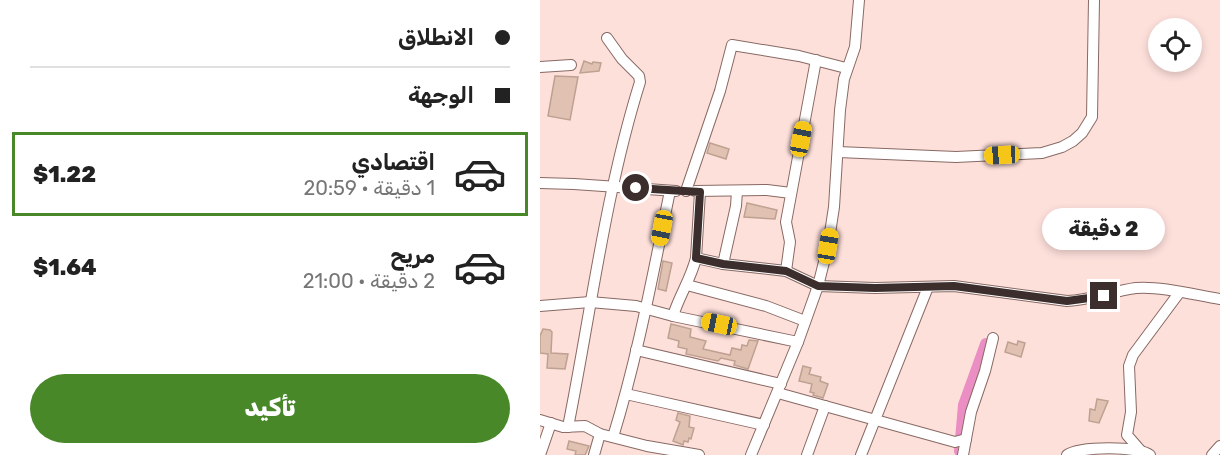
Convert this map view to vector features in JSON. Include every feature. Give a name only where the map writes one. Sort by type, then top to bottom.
[{"type":"street","points":[[752,455],[798,342],[818,286],[828,246],[834,207],[840,110],[846,68],[855,48],[858,31],[859,0]]},
{"type":"street","points":[[838,152],[956,158],[1042,153],[1073,141],[1082,134],[1092,117],[1094,0]]},
{"type":"street","points":[[568,427],[584,349],[590,302],[621,150],[640,78],[607,38]]},
{"type":"street","points":[[686,191],[720,91],[732,45],[816,60],[846,68]]},
{"type":"street","points":[[786,271],[790,242],[786,222],[790,193],[816,60]]},
{"type":"street","points":[[540,67],[571,65]]},
{"type":"street","points":[[540,183],[670,191],[772,190],[790,193]]},
{"type":"street","points":[[723,264],[736,206],[737,190]]},
{"type":"street","points":[[613,436],[626,394],[646,309],[670,191]]},
{"type":"street","points":[[673,316],[693,273],[700,192]]},
{"type":"street","points":[[696,258],[723,264],[786,271],[818,286],[954,286],[1067,301],[1083,300],[1137,288],[1220,299]]},
{"type":"street","points":[[687,285],[766,306],[805,321]]},
{"type":"street","points":[[861,455],[928,287]]},
{"type":"street","points":[[1150,455],[1140,450],[1127,435],[1131,412],[1129,366],[1133,355],[1179,293]]},
{"type":"street","points":[[540,306],[590,302],[630,305],[798,342]]},
{"type":"street","points":[[963,455],[971,412],[993,338]]},
{"type":"street","points":[[636,350],[780,388],[825,406],[955,442],[966,438]]},
{"type":"street","points":[[626,394],[764,425]]},
{"type":"street","points":[[807,455],[825,406]]},
{"type":"street","points":[[540,455],[545,421],[568,427],[585,426],[600,434],[613,436],[646,450],[696,455]]},
{"type":"street","points":[[594,455],[600,434]]},
{"type":"street","points":[[1067,455],[1088,449],[1140,450]]},
{"type":"building","points":[[584,61],[592,64],[593,62],[601,63],[599,71],[580,73]]},
{"type":"building","points":[[555,76],[578,77],[570,120],[548,116]]},
{"type":"building","points":[[710,143],[729,149],[726,159],[707,153]]},
{"type":"building","points":[[747,203],[777,210],[775,219],[744,217]]},
{"type":"building","points":[[663,261],[672,263],[666,291],[658,289]]},
{"type":"building","points":[[671,324],[691,329],[690,337],[706,341],[703,349],[730,355],[732,348],[741,350],[742,345],[747,346],[749,340],[758,341],[748,369],[734,365],[735,361],[721,358],[718,361],[686,354],[687,349],[678,347],[679,341],[668,338]]},
{"type":"building","points":[[543,329],[552,332],[551,353],[568,354],[565,369],[547,368],[548,354],[540,353],[540,336]]},
{"type":"building","points":[[1018,341],[1025,343],[1021,357],[1005,352],[1008,342],[1017,345]]},
{"type":"building","points":[[803,366],[811,368],[809,374],[821,377],[820,381],[828,384],[823,398],[810,392],[812,384],[799,381]]},
{"type":"building","points":[[1097,399],[1108,401],[1099,423],[1089,421],[1090,409],[1095,410]]},
{"type":"building","points":[[678,413],[690,416],[689,427],[694,428],[691,439],[689,438],[688,442],[684,441],[683,445],[673,441],[680,422],[676,420]]},
{"type":"building","points":[[569,441],[589,446],[585,455],[575,455],[576,451],[567,449]]},
{"type":"waterway","points":[[960,451],[964,405],[986,344]]},
{"type":"route","points":[[636,188],[700,192],[696,258],[723,264],[786,271],[818,286],[875,288],[954,286],[1067,301],[1104,296]]}]
